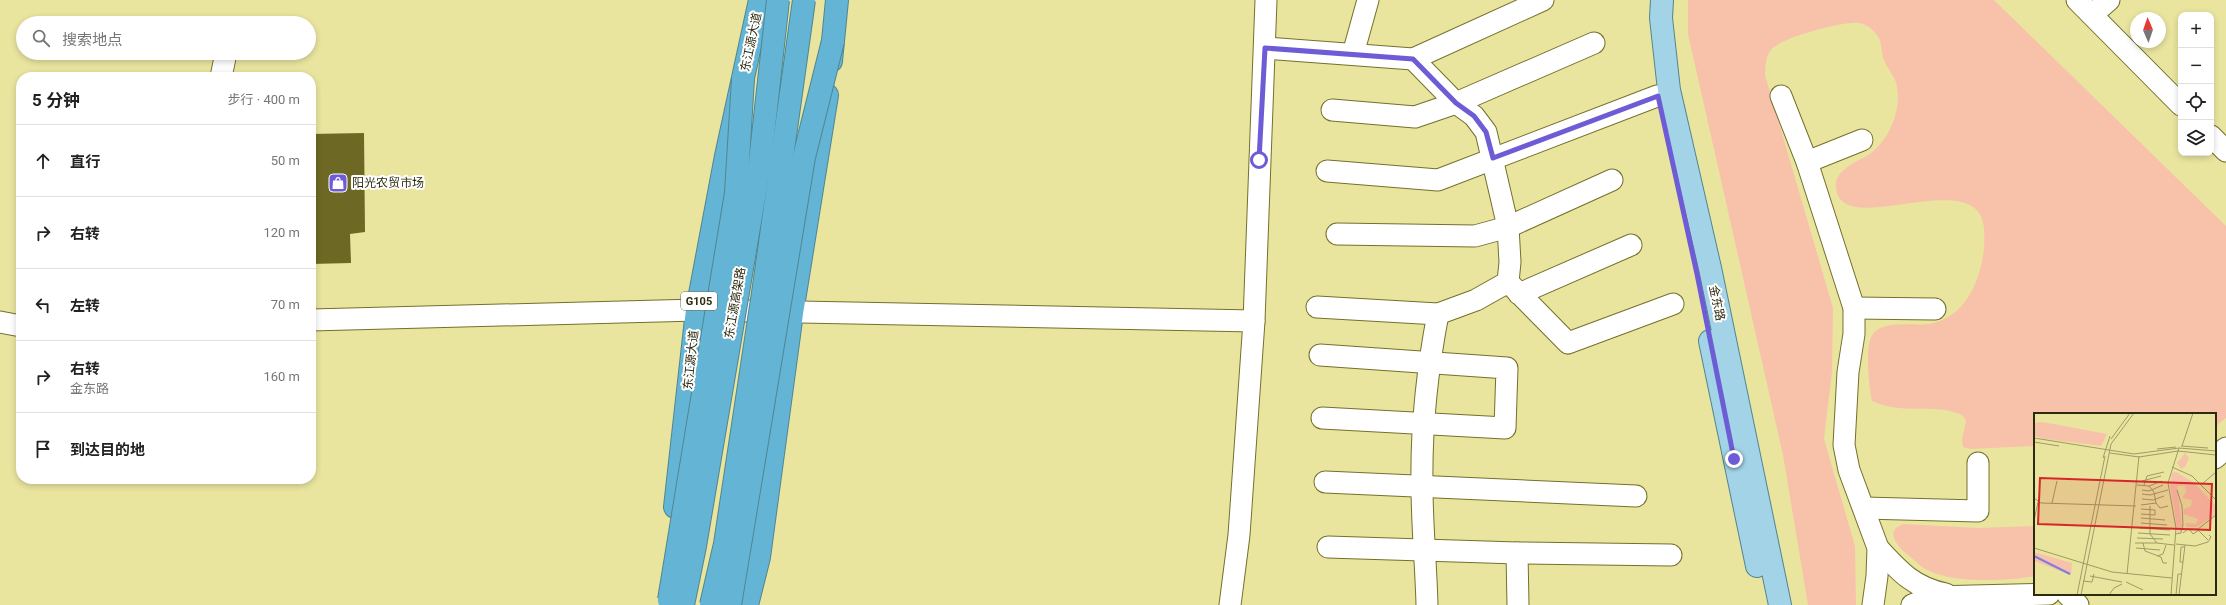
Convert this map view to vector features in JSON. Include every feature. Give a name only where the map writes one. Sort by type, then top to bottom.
[{"type":"highway","name":"东江源大道","points":[[659,605],[672,534],[697,310],[760,0]]},
{"type":"highway","name":"东江源高架路","points":[[682,605],[695,546],[760,162],[778,0]]},
{"type":"highway","points":[[712,605],[725,544],[762,301],[804,0]]},
{"type":"highway","points":[[747,605],[759,557],[792,313],[825,115],[838,0]]},
{"type":"highway","points":[[730,605],[804,157],[833,42]]},
{"type":"highway","points":[[668,605],[736,193],[743,79]]},
{"type":"main road","name":"金东路","points":[[1649,0],[1648,20],[1658,96],[1697,274],[1736,467],[1765,596],[1765,605]]},
{"type":"main road","name":"金东路","points":[[1662,0],[1661,18],[1669,90],[1710,268],[1780,605]]},
{"type":"street","points":[[1230,605],[1239,535],[1254,321],[1266,0]]},
{"type":"street","points":[[1353,54],[1368,0]]},
{"type":"street","points":[[1265,48],[1413,59],[1543,0]]},
{"type":"street","points":[[2077,0],[2093,14],[2178,102]]},
{"type":"street","points":[[2093,14],[2109,0]]},
{"type":"street","points":[[1332,110],[1415,117],[1456,103],[1594,43]]},
{"type":"street","points":[[1413,59],[1456,103],[1474,116],[1486,132],[1508,227],[1510,262],[1514,288],[1568,343],[1673,304]]},
{"type":"street","points":[[222,72],[225,60]]},
{"type":"street","points":[[1327,171],[1438,180],[1658,96]]},
{"type":"street","points":[[1781,96],[1807,162],[1854,308],[1854,334],[1848,372],[1844,445],[1849,470],[1878,548],[1878,576],[1873,605]]},
{"type":"street","points":[[2214,139],[2226,151]]},
{"type":"street","points":[[1807,162],[1862,140]]},
{"type":"street","points":[[1337,234],[1475,236],[1508,227],[1612,180]]},
{"type":"street","points":[[1317,307],[1438,314],[1631,245]]},
{"type":"street","points":[[1854,308],[1935,308]]},
{"type":"street","points":[[316,320],[697,310],[1254,321]]},
{"type":"street","points":[[1427,605],[1426,550],[1422,487],[1423,424],[1429,362],[1438,314]]},
{"type":"street","points":[[0,322],[16,325]]},
{"type":"street","points":[[1320,355],[1507,368],[1505,428],[1322,418]]},
{"type":"street","points":[[2216,457],[2226,448]]},
{"type":"street","points":[[1864,508],[1978,511],[1978,463]]},
{"type":"street","points":[[1325,482],[1636,496]]},
{"type":"street","points":[[1328,547],[1517,553],[1671,555]]},
{"type":"street","points":[[1878,548],[1913,582],[1929,591],[1956,600]]},
{"type":"street","points":[[1517,553],[1518,605]]},
{"type":"street","points":[[1912,605],[1932,597],[1956,600],[2034,595]]},
{"type":"street","points":[[2068,595],[2078,605]]},
{"type":"shaded area","points":[[1688,0],[1994,0],[2226,226],[2226,418],[2216,426],[2216,413],[2034,413],[2034,446],[1970,449],[1963,447],[1962,440],[1966,420],[1962,415],[1940,409],[1896,408],[1872,401],[1868,356],[1870,339],[1873,334],[1885,326],[1934,323],[1959,309],[1968,298],[1980,271],[1983,256],[1984,228],[1976,209],[1958,201],[1934,201],[1880,207],[1857,207],[1842,201],[1836,184],[1837,178],[1845,169],[1878,147],[1889,132],[1896,114],[1898,96],[1896,83],[1882,55],[1879,38],[1868,26],[1859,23],[1851,23],[1812,31],[1786,40],[1776,45],[1769,53],[1766,62],[1765,75],[1833,308],[1832,372],[1824,439],[1855,546],[1856,605],[1808,605],[1783,455],[1688,34]]},
{"type":"shaded area","points":[[1903,524],[1978,528],[2034,526],[2034,576],[1979,580],[1936,574],[1925,569],[1898,545],[1893,532],[1897,527]]},
{"type":"building","name":"阳光农贸市场","points":[[364,133],[365,232],[350,234],[351,263],[316,264],[316,134]]},
{"type":"place","name":"阳光农贸市场","points":[[338,183]]},
{"type":"route","points":[[1259,160],[1265,48],[1413,59],[1456,103],[1474,116],[1486,132],[1493,158],[1658,96],[1697,274],[1734,459]]}]
